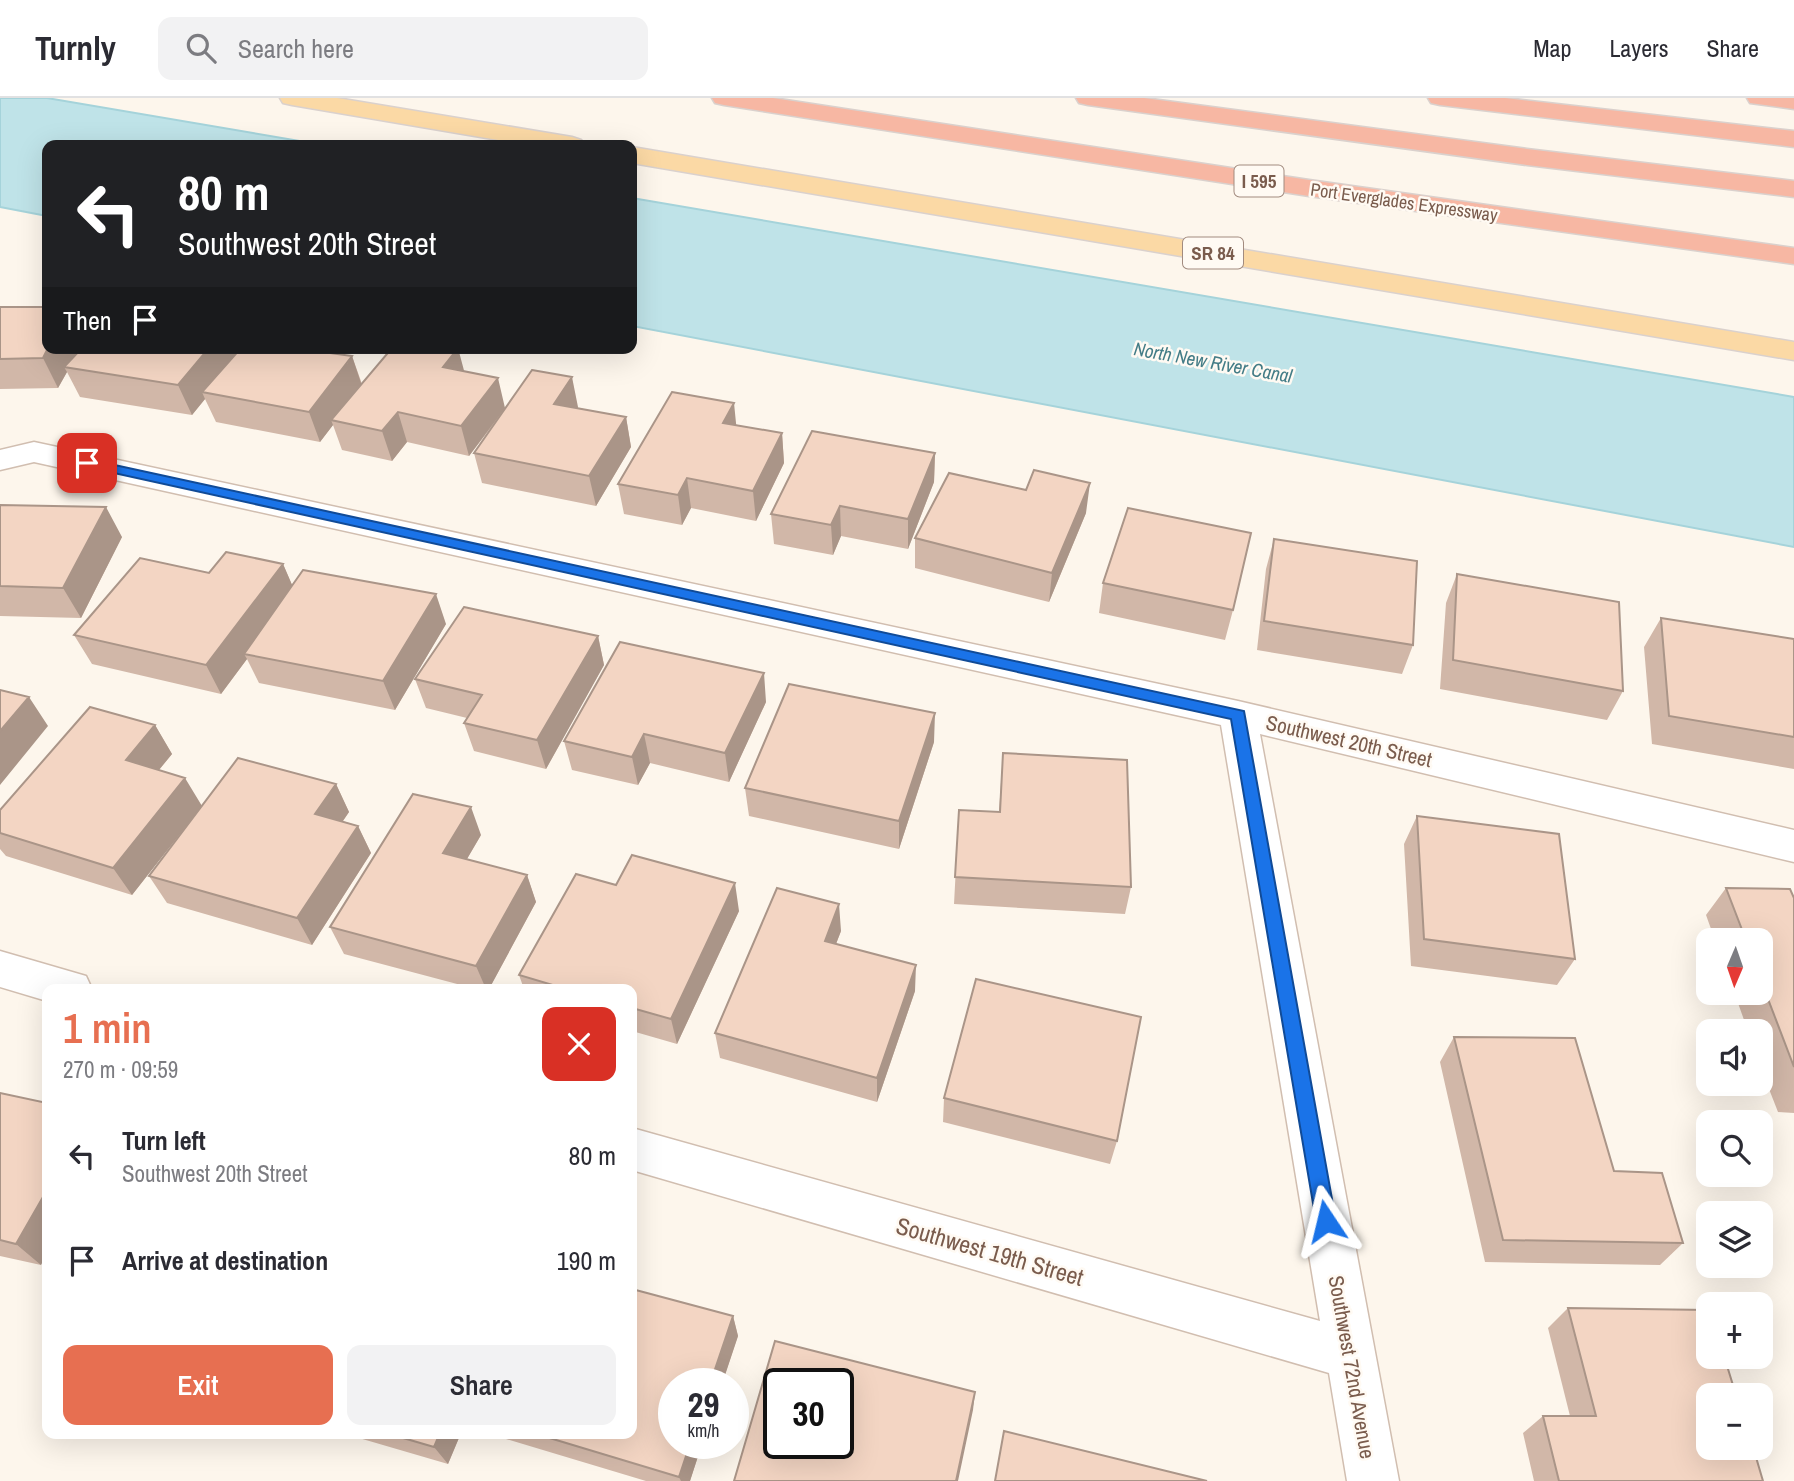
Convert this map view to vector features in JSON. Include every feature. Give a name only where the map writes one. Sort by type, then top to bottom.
[{"type":"highway","name":"Port Everglades Expressway","points":[[724,98],[1296,186],[1794,256]]},
{"type":"highway","points":[[1088,98],[1527,157],[1794,189]]},
{"type":"highway","points":[[1440,98],[1794,139]]},
{"type":"highway","points":[[1759,98],[1794,102]]},
{"type":"main road","points":[[292,98],[542,140]]},
{"type":"main road","name":"SR 84","points":[[637,156],[1794,351]]},
{"type":"street","name":"Southwest 20th Street","points":[[0,460],[34,452],[1238,715],[1794,846]]},
{"type":"street","name":"Southwest 72nd Avenue","points":[[1238,715],[1373,1481]]},
{"type":"street","points":[[0,969],[53,984]]},
{"type":"street","name":"Southwest 19th Street","points":[[637,1150],[1349,1354]]},
{"type":"water","points":[[0,98],[47,98],[294,140],[42,140],[42,215],[0,207]]},
{"type":"water","name":"North New River Canal","points":[[637,199],[1794,397],[1794,547],[637,327]]},
{"type":"building","points":[[0,307],[42,307],[43,358],[0,359]]},
{"type":"building","points":[[76,354],[204,354],[178,385],[64,367]]},
{"type":"building","points":[[236,354],[352,356],[309,412],[202,392]]},
{"type":"building","points":[[387,354],[453,354],[443,367],[498,378],[461,426],[398,412],[382,431],[331,420]]},
{"type":"building","points":[[532,370],[572,377],[554,404],[626,417],[589,476],[474,453]]},
{"type":"building","points":[[672,392],[734,403],[723,423],[782,433],[753,491],[687,478],[678,495],[618,484]]},
{"type":"building","points":[[812,431],[935,453],[908,519],[840,506],[831,525],[771,514]]},
{"type":"building","points":[[1034,470],[1090,483],[1052,573],[915,538],[949,473],[1026,490]]},
{"type":"building","points":[[0,505],[106,507],[63,588],[0,586]]},
{"type":"building","points":[[1128,508],[1251,533],[1233,610],[1103,583]]},
{"type":"building","points":[[1274,539],[1417,561],[1413,645],[1264,621]]},
{"type":"building","points":[[226,552],[283,564],[206,665],[74,635],[140,558],[209,573]]},
{"type":"building","points":[[303,570],[436,594],[383,681],[244,654]]},
{"type":"building","points":[[1457,574],[1619,602],[1623,691],[1453,660]]},
{"type":"building","points":[[464,607],[598,636],[537,740],[464,723],[482,695],[415,679]]},
{"type":"building","points":[[1661,618],[1794,639],[1794,737],[1669,716]]},
{"type":"building","points":[[620,642],[764,673],[725,753],[644,734],[632,757],[564,741]]},
{"type":"building","points":[[789,684],[935,713],[899,821],[745,788]]},
{"type":"building","points":[[0,690],[29,697],[0,731]]},
{"type":"building","points":[[90,707],[155,725],[126,760],[185,778],[113,868],[0,833],[0,810]]},
{"type":"building","points":[[1003,753],[1127,760],[1131,887],[955,877],[959,810],[1000,812]]},
{"type":"building","points":[[238,758],[336,784],[315,814],[358,826],[297,918],[149,876]]},
{"type":"building","points":[[413,794],[471,807],[443,853],[527,875],[476,966],[330,927]]},
{"type":"building","points":[[1417,816],[1559,834],[1575,959],[1424,939]]},
{"type":"building","points":[[632,855],[735,883],[671,1019],[637,1009],[637,984],[549,984],[519,975],[576,874],[616,885]]},
{"type":"building","points":[[777,888],[839,904],[825,941],[916,965],[877,1078],[715,1033]]},
{"type":"building","points":[[1726,888],[1790,889],[1794,898],[1794,1067],[1770,1005],[1773,1005],[1773,928],[1741,928]]},
{"type":"building","points":[[976,979],[1141,1017],[1117,1141],[944,1098]]},
{"type":"building","points":[[1454,1037],[1575,1038],[1614,1171],[1662,1173],[1683,1243],[1503,1240]]},
{"type":"building","points":[[0,1093],[42,1102],[42,1199],[16,1244],[0,1240]]},
{"type":"building","points":[[637,1290],[733,1316],[715,1368],[658,1368],[658,1459],[685,1459],[679,1477],[553,1439],[637,1439]]},
{"type":"building","points":[[1568,1308],[1696,1310],[1696,1369],[1728,1369],[1732,1383],[1696,1383],[1696,1460],[1757,1460],[1763,1481],[1559,1481],[1543,1416],[1596,1416]]},
{"type":"building","points":[[775,1341],[975,1392],[956,1481],[734,1481],[740,1459],[749,1459],[749,1430],[763,1382],[763,1459],[854,1459],[854,1368],[767,1368]]},
{"type":"building","points":[[1004,1431],[1207,1481],[995,1481]]},
{"type":"building","points":[[407,1439],[437,1439],[434,1447]]},
{"type":"route","points":[[87,463],[1238,715],[1326,1221]]}]
